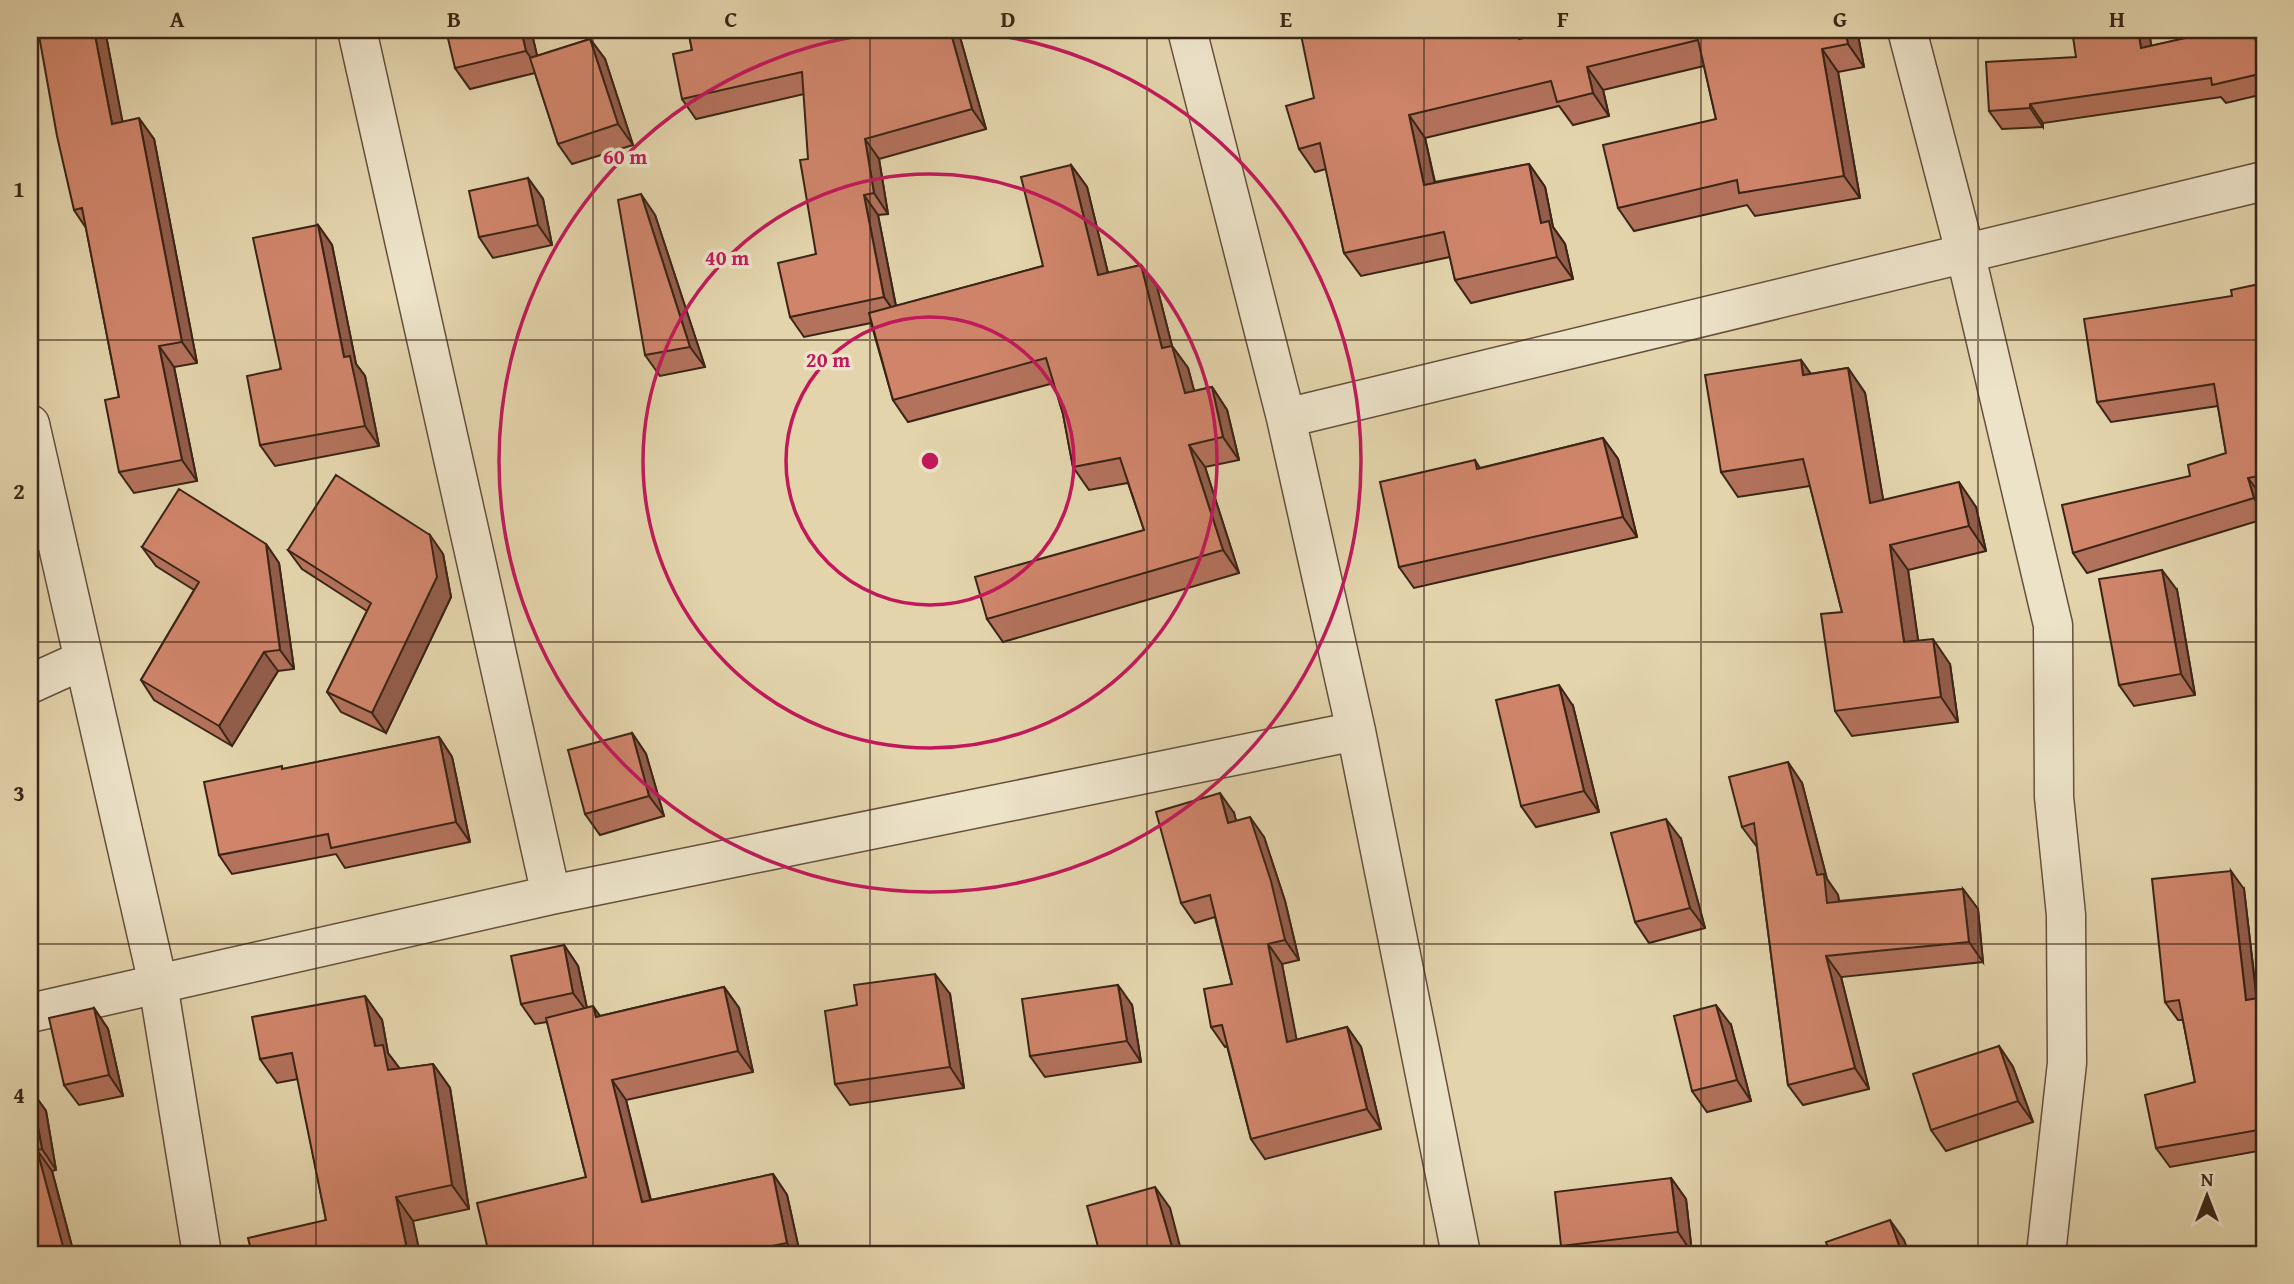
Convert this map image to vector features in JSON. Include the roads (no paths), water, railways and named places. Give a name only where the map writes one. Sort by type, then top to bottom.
[{"type":"street","points":[[357,30],[551,895]]},
{"type":"street","points":[[1187,30],[1286,418],[1356,731],[1461,1254]]},
{"type":"street","points":[[1907,30],[1965,253],[2053,625],[2054,797],[2066,915],[2067,1063],[2046,1254]]},
{"type":"street","points":[[1286,418],[2264,181]]},
{"type":"street","points":[[30,424],[158,984],[202,1254]]},
{"type":"street","points":[[30,684],[83,660]]},
{"type":"street","points":[[30,1013],[551,895],[1356,731]]}]
